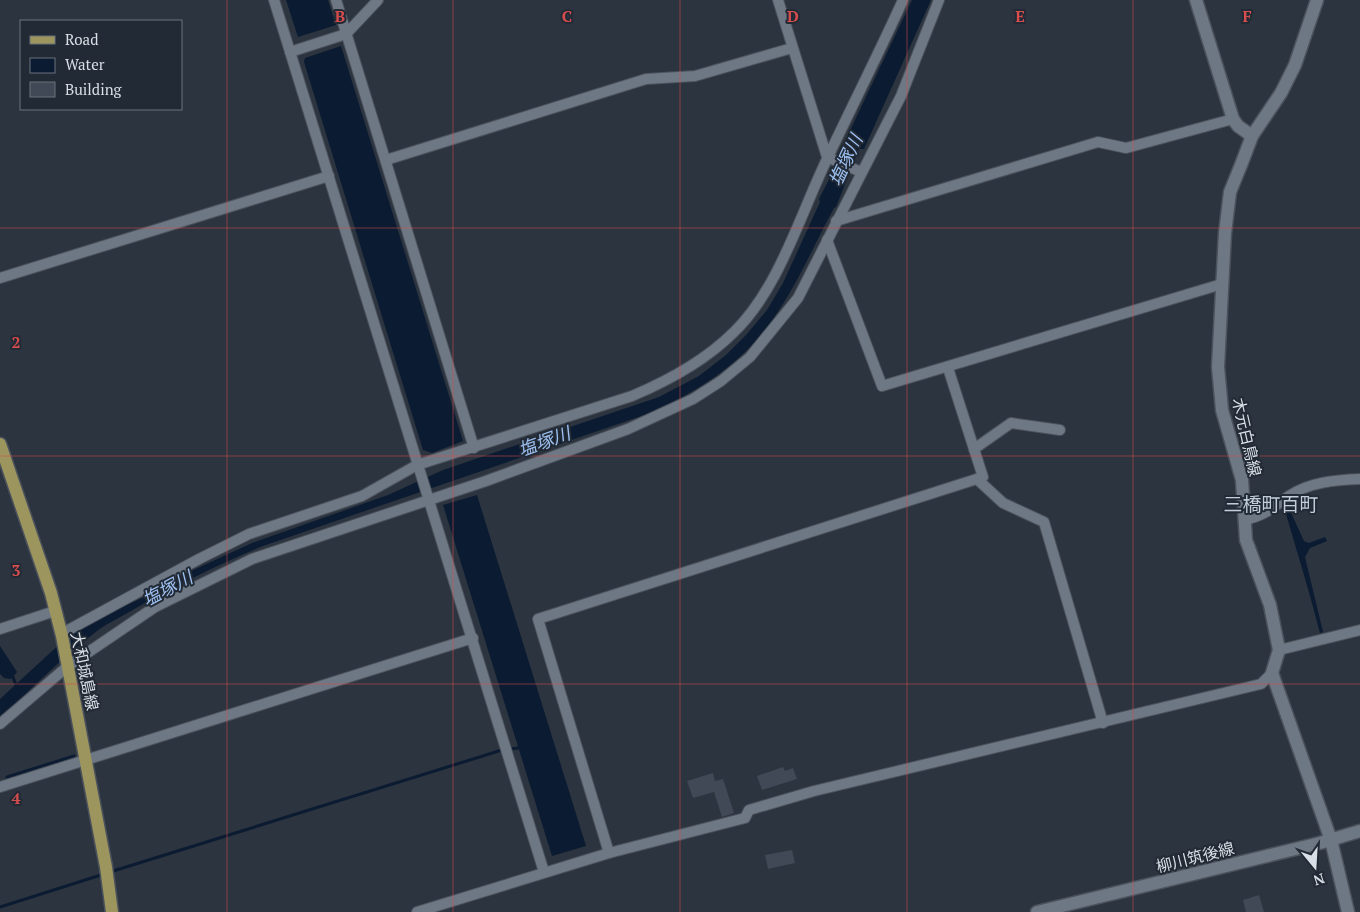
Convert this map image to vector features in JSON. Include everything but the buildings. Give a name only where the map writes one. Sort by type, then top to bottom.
[{"type":"main road","points":[[1196,0],[1233,119],[1238,126],[1252,136]]},
{"type":"main road","name":"木元白鳥線","points":[[1272,672],[1279,650],[1270,605],[1246,540],[1242,480],[1226,429],[1221,400],[1218,368],[1224,233],[1230,192],[1252,136],[1281,93],[1295,65],[1317,0]]},
{"type":"main road","name":"大和城島線","points":[[0,444],[55,611],[62,638],[86,760],[112,912]]},
{"type":"main road","points":[[1272,672],[1331,840],[1348,912]]},
{"type":"main road","name":"柳川筑後線","points":[[1037,912],[1331,840],[1360,831]]},
{"type":"street","points":[[274,0],[544,872]]},
{"type":"street","points":[[336,0],[474,448]]},
{"type":"street","points":[[290,52],[346,34],[378,0]]},
{"type":"street","points":[[778,0],[792,48],[831,158],[861,172]]},
{"type":"street","points":[[62,638],[198,558],[250,534],[362,496],[417,465],[632,396],[667,381],[705,357],[735,332],[759,303],[772,281],[831,158],[903,0]]},
{"type":"street","points":[[0,724],[68,664],[155,607],[252,559],[428,500],[628,429],[694,399],[721,381],[750,357],[798,298],[901,96],[939,0]]},
{"type":"street","points":[[386,160],[646,79],[694,76],[792,48]]},
{"type":"street","points":[[836,221],[1098,142],[1126,148],[1233,119]]},
{"type":"street","points":[[0,278],[329,176]]},
{"type":"street","points":[[827,240],[882,386],[948,368],[1222,284]]},
{"type":"street","points":[[609,853],[538,619],[983,477],[948,368]]},
{"type":"street","points":[[974,449],[1011,423],[1060,430]]},
{"type":"street","points":[[977,479],[1003,502],[1044,522],[1103,723]]},
{"type":"street","points":[[1245,520],[1264,515],[1290,495],[1329,480],[1360,479]]},
{"type":"street","points":[[0,629],[55,611]]},
{"type":"street","points":[[1279,650],[1360,630]]},
{"type":"street","points":[[0,787],[473,638]]},
{"type":"street","points":[[417,912],[609,853],[745,818],[749,810],[814,791],[1260,684],[1272,672]]},
{"type":"water","points":[[286,0],[328,0],[336,25],[298,37]]},
{"type":"water","name":"塩塚川","points":[[912,0],[931,0],[864,149],[859,149],[836,207],[790,293],[762,334],[736,361],[689,393],[656,411],[263,546],[214,567],[102,628],[72,651],[0,717],[0,699],[76,629],[146,596],[187,573],[252,543],[388,495],[443,470],[659,397],[699,376],[726,355],[767,310],[783,283],[820,202],[819,199],[847,144],[845,141]]},
{"type":"water","points":[[341,46],[463,441],[432,453],[423,450],[304,62],[305,58]]},
{"type":"water","points":[[477,495],[586,846],[552,856],[443,505]]},
{"type":"water","points":[[1287,504],[1304,541],[1309,543],[1325,537],[1327,541],[1310,548],[1305,557],[1323,632],[1320,633],[1284,507]]},
{"type":"water","points":[[0,646],[17,672],[11,679],[4,678],[0,674]]},
{"type":"waterway","points":[[13,677],[17,688]]},
{"type":"waterway","points":[[110,872],[502,750],[518,748]]},
{"type":"waterway","points":[[7,777],[74,756]]},
{"type":"waterway","points":[[0,907],[104,874]]},
{"type":"district","name":"三橋町百町","points":[[1271,503]]}]
